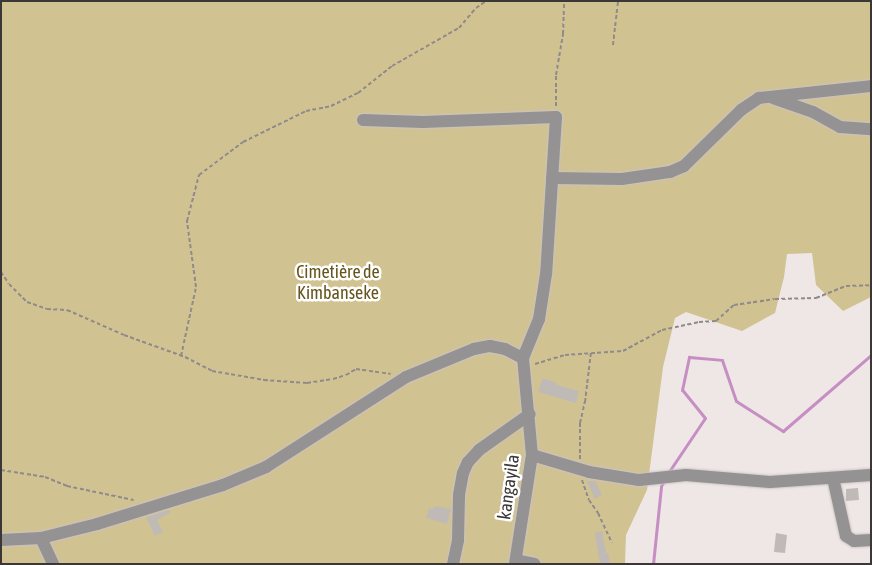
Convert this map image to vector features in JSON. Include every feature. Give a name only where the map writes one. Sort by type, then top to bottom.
[{"type":"street","points":[[552,178],[622,179],[670,172],[684,166],[750,102],[770,97],[871,86]]},
{"type":"street","points":[[770,97],[813,112],[840,126],[871,129]]},
{"type":"street","points":[[1,540],[41,538],[97,524],[189,496],[266,467],[406,377],[482,347],[490,346],[506,349],[522,364],[539,319],[551,225],[556,117],[423,122],[363,120]]},
{"type":"street","name":"kangayila","points":[[516,562],[532,455],[530,414],[522,364]]},
{"type":"street","points":[[453,564],[458,540],[461,483],[468,462],[479,450],[530,414]]},
{"type":"street","points":[[532,455],[578,469],[639,480],[686,475],[770,482],[871,476]]},
{"type":"street","points":[[833,478],[846,536],[854,541],[871,540]]},
{"type":"street","points":[[41,538],[53,564]]},
{"type":"street","points":[[516,562],[535,564]]},
{"type":"path","points":[[181,356],[196,287],[187,221],[199,175],[244,142],[306,111],[332,106],[358,93],[392,66],[460,28],[476,8],[486,1]]},
{"type":"path","points":[[556,117],[556,75],[563,34],[564,1]]},
{"type":"path","points":[[613,44],[618,1]]},
{"type":"path","points":[[1,272],[9,284],[27,302],[47,309],[67,310],[124,335],[181,356],[212,371],[264,380],[316,382],[340,377],[356,368],[406,377]]},
{"type":"path","points":[[522,364],[565,355],[623,351],[662,330],[699,322],[716,321],[734,305],[775,299],[816,298],[846,286],[871,285]]},
{"type":"path","points":[[591,352],[585,402],[580,423],[578,469],[584,490],[598,513],[612,543]]},
{"type":"path","points":[[1,470],[45,477],[67,486],[135,500]]},
{"type":"green space","name":"Cimetière de Kimbanseke","points":[[1,1],[871,1],[871,297],[843,311],[816,285],[812,253],[787,254],[784,277],[775,313],[742,331],[686,312],[675,318],[663,367],[647,490],[626,535],[625,564],[1,564]]},
{"type":"building","points":[[543,378],[557,383],[556,385],[579,391],[576,403],[538,392]]},
{"type":"building","points":[[595,481],[602,495],[595,499],[587,482]]},
{"type":"building","points":[[858,488],[859,500],[846,501],[846,489]]},
{"type":"building","points":[[434,506],[451,509],[447,524],[426,518],[429,508],[433,509]]},
{"type":"building","points":[[169,510],[171,512],[157,520],[163,532],[155,536],[146,517]]},
{"type":"building","points":[[602,531],[610,564],[600,564],[595,533]]},
{"type":"building","points":[[776,533],[787,535],[785,553],[774,552]]},
{"type":"waterway","points":[[668,473],[705,418],[682,390],[689,357],[722,360],[736,401],[783,431],[871,355]]},
{"type":"waterway","points":[[653,564],[661,486],[664,481]]}]
